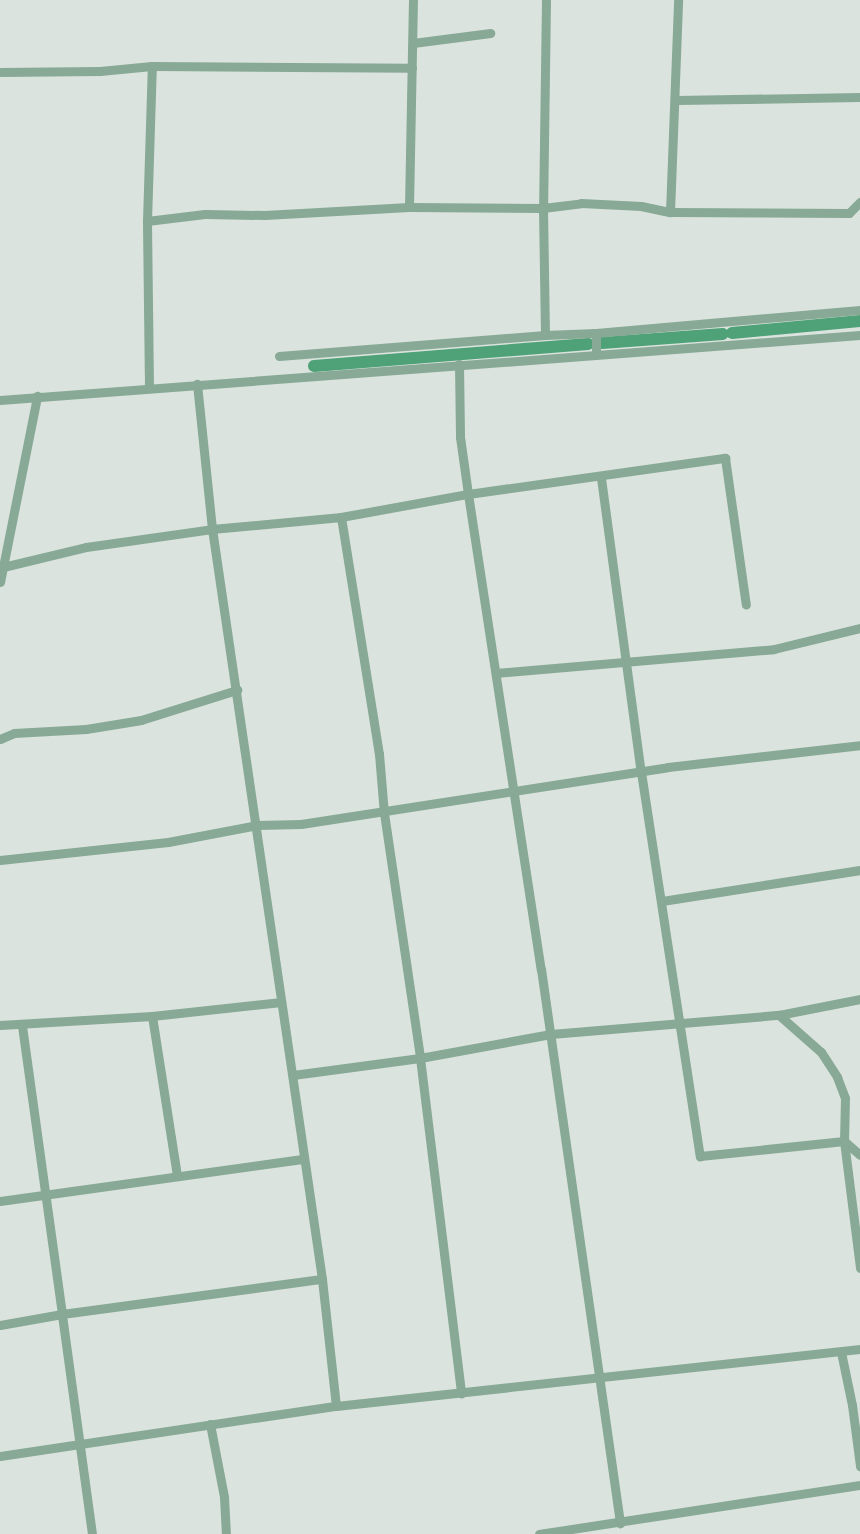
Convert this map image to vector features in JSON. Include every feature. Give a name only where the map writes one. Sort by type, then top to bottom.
[{"type":"street","points":[[410,206],[413,0]]},
{"type":"street","points":[[545,335],[543,208],[547,0]]},
{"type":"street","points":[[670,212],[678,0]]},
{"type":"street","points":[[413,43],[490,33]]},
{"type":"street","points":[[0,72],[100,71],[152,66],[412,68]]},
{"type":"street","points":[[149,387],[147,221],[152,66]]},
{"type":"street","points":[[676,100],[860,97]]},
{"type":"street","points":[[147,221],[205,214],[265,215],[410,206],[543,208],[593,204],[641,206],[670,212],[849,213],[860,202]]},
{"type":"street","points":[[279,356],[860,310]]},
{"type":"street","points":[[596,333],[596,355]]},
{"type":"street","points":[[0,400],[860,335]]},
{"type":"street","points":[[459,364],[460,437],[551,1034],[597,1380],[620,1523]]},
{"type":"street","points":[[197,384],[212,529],[293,1075],[336,1406]]},
{"type":"street","points":[[0,582],[37,396]]},
{"type":"street","points":[[3,567],[86,547],[212,529],[341,517],[468,494],[601,478],[725,458],[746,606]]},
{"type":"street","points":[[601,478],[641,772],[701,1156],[844,1141],[860,1155]]},
{"type":"street","points":[[341,517],[379,754],[384,813],[421,1058],[461,1394]]},
{"type":"street","points":[[496,673],[774,649],[860,628]]},
{"type":"street","points":[[0,739],[14,733],[86,729],[141,720],[237,690]]},
{"type":"street","points":[[0,860],[168,842],[257,825],[301,824],[384,813],[514,790],[860,745]]},
{"type":"street","points":[[662,901],[860,870]]},
{"type":"street","points":[[293,1075],[421,1058],[551,1034],[779,1014],[860,999]]},
{"type":"street","points":[[0,1025],[152,1016],[281,1002]]},
{"type":"street","points":[[779,1014],[821,1052],[837,1077],[845,1098],[844,1141],[860,1268]]},
{"type":"street","points":[[152,1016],[177,1176]]},
{"type":"street","points":[[22,1025],[82,1445],[92,1534]]},
{"type":"street","points":[[0,1201],[304,1159]]},
{"type":"street","points":[[0,1325],[321,1279]]},
{"type":"street","points":[[0,1456],[336,1406],[597,1380],[724,1361],[860,1349]]},
{"type":"street","points":[[841,1352],[852,1405],[860,1466]]},
{"type":"street","points":[[210,1424],[223,1497],[226,1534]]},
{"type":"street","points":[[539,1534],[860,1485]]},
{"type":"waterway","points":[[732,333],[860,321]]},
{"type":"waterway","points":[[602,343],[723,334]]},
{"type":"waterway","points":[[314,366],[588,344]]}]
